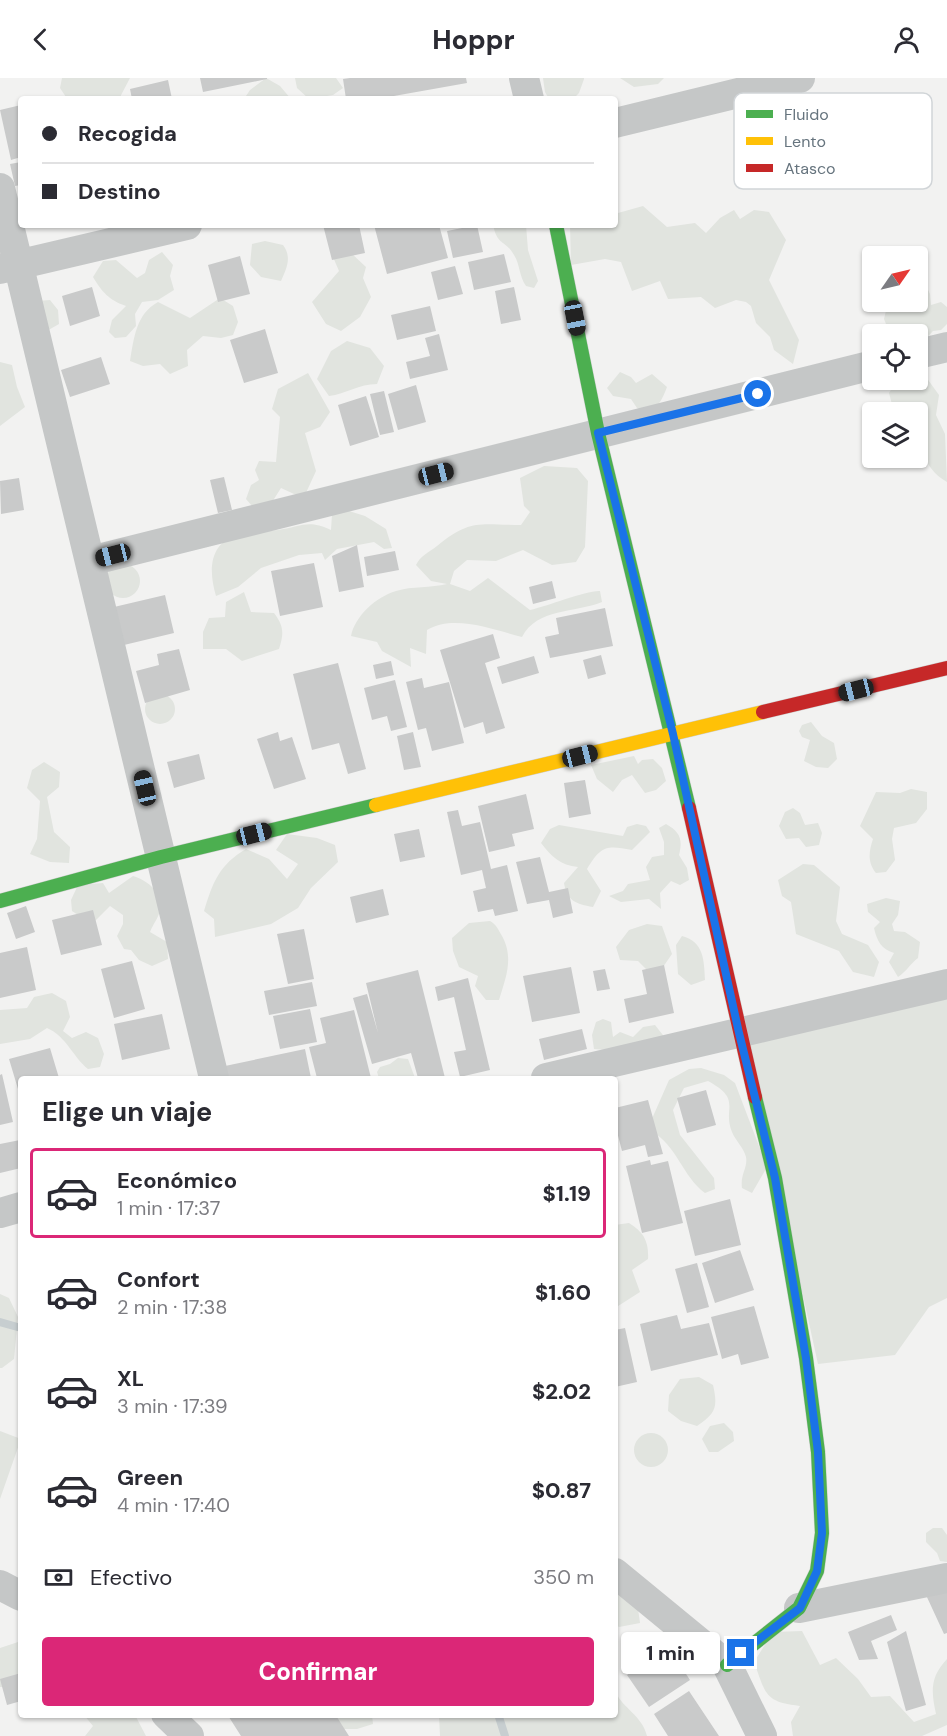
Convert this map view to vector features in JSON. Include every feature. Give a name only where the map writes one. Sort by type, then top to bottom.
[{"type":"street","points":[[524,78],[528,96]]},
{"type":"street","points":[[738,93],[800,78]]},
{"type":"street","points":[[618,122],[734,94]]},
{"type":"street","points":[[0,188],[10,267],[90,561],[214,1076]]},
{"type":"street","points":[[10,267],[174,228]]},
{"type":"street","points":[[557,228],[598,433],[673,734],[739,1033],[775,1178],[806,1358],[818,1452],[822,1533],[817,1571],[800,1608]]},
{"type":"street","points":[[928,352],[947,347]]},
{"type":"street","points":[[90,561],[862,368]]},
{"type":"street","points":[[0,901],[161,857],[947,668]]},
{"type":"street","points":[[555,1076],[947,984]]},
{"type":"street","points":[[0,1213],[18,1208]]},
{"type":"street","points":[[618,1575],[727,1665],[762,1736]]},
{"type":"street","points":[[727,1665],[800,1608],[947,1578]]},
{"type":"street","points":[[0,1585],[18,1594]]},
{"type":"street","points":[[170,1718],[189,1736]]},
{"type":"shaded area","points":[[62,78],[130,78],[121,96],[65,96],[60,88]]},
{"type":"shaded area","points":[[266,78],[280,86],[288,96],[246,96]]},
{"type":"shaded area","points":[[295,78],[336,78],[343,88],[333,95],[306,96],[297,88]]},
{"type":"shaded area","points":[[543,78],[584,78],[576,96],[547,96]]},
{"type":"shaded area","points":[[620,78],[664,78],[658,84],[634,87]]},
{"type":"shaded area","points":[[643,206],[667,227],[695,223],[706,233],[720,218],[734,210],[740,219],[754,210],[769,212],[786,240],[769,280],[799,340],[793,364],[774,350],[770,337],[756,323],[751,306],[746,302],[736,300],[715,308],[701,297],[668,299],[660,281],[632,291],[621,262],[605,259],[571,265],[570,228],[618,228],[618,213]]},
{"type":"shaded area","points":[[494,228],[526,228],[528,250],[538,281],[534,288],[526,286],[511,250],[499,240]]},
{"type":"shaded area","points":[[265,241],[283,245],[286,249],[288,263],[281,281],[261,277],[250,265],[252,244]]},
{"type":"shaded area","points":[[162,252],[173,265],[170,276],[174,290],[158,300],[142,302],[135,314],[136,326],[126,337],[115,338],[109,332],[112,320],[126,306],[106,295],[93,277],[103,261],[116,260],[137,278],[145,273],[149,260]]},
{"type":"shaded area","points":[[351,253],[366,267],[363,278],[371,297],[360,317],[341,331],[326,324],[312,302],[339,271],[333,257]]},
{"type":"shaded area","points":[[928,290],[931,305],[941,302],[947,307],[947,324],[928,336],[928,324],[886,324],[884,319],[886,312],[928,312]]},
{"type":"shaded area","points":[[220,298],[233,306],[238,322],[233,335],[221,338],[203,336],[187,350],[188,366],[170,374],[160,364],[143,366],[130,361],[137,327],[145,313],[158,302],[190,318]]},
{"type":"shaded area","points":[[50,300],[58,310],[59,324],[45,332],[37,301]]},
{"type":"shaded area","points":[[347,341],[370,348],[384,366],[377,384],[329,396],[317,379],[331,351]]},
{"type":"shaded area","points":[[0,362],[12,365],[25,407],[0,426]]},
{"type":"shaded area","points":[[620,372],[631,377],[636,383],[652,374],[667,387],[659,403],[644,413],[631,399],[613,396],[607,388]]},
{"type":"shaded area","points":[[308,373],[330,412],[320,427],[305,433],[316,471],[305,495],[294,494],[281,488],[267,510],[258,513],[246,499],[251,485],[259,480],[255,470],[259,461],[276,462],[280,417],[272,409],[278,389]]},
{"type":"shaded area","points":[[928,380],[939,395],[936,415],[945,434],[947,482],[938,476],[928,464],[928,402],[891,402],[889,393],[891,390],[928,390]]},
{"type":"shaded area","points":[[544,466],[577,468],[588,481],[585,547],[576,562],[552,565],[523,550],[496,561],[467,560],[454,571],[450,584],[470,591],[488,578],[530,610],[594,591],[600,591],[602,602],[547,616],[537,621],[522,637],[462,623],[438,625],[427,630],[426,654],[410,648],[411,667],[382,651],[377,642],[351,636],[357,621],[368,608],[388,594],[402,589],[447,584],[431,581],[416,565],[422,556],[449,537],[476,525],[521,525],[530,512],[524,506],[520,478]]},
{"type":"shaded area","points":[[349,511],[365,516],[386,529],[392,548],[384,549],[374,542],[337,549],[325,560],[322,553],[299,555],[261,568],[238,587],[216,596],[212,578],[213,560],[220,545],[227,539],[240,532],[278,530],[310,524],[331,530],[332,514]]},
{"type":"shaded area","points":[[123,564],[135,569],[140,581],[135,593],[123,598],[111,593],[106,581],[111,569]]},
{"type":"shaded area","points":[[244,592],[251,612],[274,613],[280,622],[282,639],[279,649],[242,661],[226,649],[203,649],[203,632],[209,618],[225,617],[226,602]]},
{"type":"shaded area","points":[[160,694],[166,695],[174,703],[174,715],[166,723],[160,724],[154,723],[146,715],[145,709],[146,703],[154,695]]},
{"type":"shaded area","points":[[811,722],[822,736],[834,743],[837,759],[828,768],[816,767],[804,761],[810,740],[802,737],[799,731],[802,725]]},
{"type":"shaded area","points":[[634,756],[638,764],[642,760],[653,759],[662,768],[666,781],[656,790],[645,793],[632,775],[622,780],[613,792],[597,779],[591,765]]},
{"type":"shaded area","points":[[44,762],[60,772],[59,787],[47,797],[54,832],[70,847],[69,863],[50,862],[30,854],[37,839],[40,801],[27,788],[32,770]]},
{"type":"shaded area","points":[[911,789],[927,792],[927,809],[916,823],[894,828],[892,839],[895,860],[886,872],[876,873],[871,865],[870,856],[873,839],[860,826],[876,792],[900,793]]},
{"type":"shaded area","points":[[793,808],[800,813],[805,825],[818,823],[822,833],[819,845],[806,847],[799,838],[786,839],[779,826],[785,812]]},
{"type":"shaded area","points":[[637,824],[646,826],[650,832],[632,850],[605,849],[596,856],[587,869],[601,891],[593,907],[573,901],[567,894],[564,883],[578,867],[557,860],[541,843],[550,829],[559,825],[623,836],[627,827]]},
{"type":"shaded area","points":[[666,824],[679,836],[681,845],[679,855],[687,868],[689,880],[680,885],[671,881],[660,893],[661,909],[649,899],[621,902],[609,896],[623,891],[628,884],[650,880],[646,867],[652,857],[664,855],[664,842],[659,828]]},
{"type":"shaded area","points":[[287,834],[317,838],[335,845],[338,862],[311,888],[298,908],[271,924],[215,937],[214,919],[204,911],[218,875],[229,861],[246,849],[269,859],[287,879],[298,864],[276,850]]},
{"type":"shaded area","points":[[803,864],[814,865],[840,887],[836,921],[842,934],[868,945],[879,962],[874,977],[853,972],[839,951],[796,934],[791,902],[782,896],[778,880]]},
{"type":"shaded area","points":[[133,876],[153,888],[161,904],[150,932],[167,942],[168,959],[152,966],[139,960],[131,950],[124,949],[117,936],[123,924],[123,915],[110,906],[95,921],[84,919],[72,911],[71,900],[78,885],[103,883],[109,893]]},
{"type":"shaded area","points":[[886,898],[900,901],[898,915],[892,924],[894,931],[905,932],[920,942],[918,958],[898,977],[889,962],[894,953],[883,947],[875,933],[874,928],[880,922],[868,912],[867,904]]},
{"type":"shaded area","points":[[490,921],[499,931],[508,952],[508,968],[499,1000],[486,1000],[475,986],[478,976],[459,967],[453,951],[452,938],[469,923]]},
{"type":"shaded area","points":[[647,924],[662,926],[672,954],[663,967],[648,971],[638,961],[620,960],[616,947],[629,930]]},
{"type":"shaded area","points":[[682,936],[699,947],[703,959],[705,980],[691,985],[678,974],[676,945]]},
{"type":"shaded area","points":[[947,990],[947,1298],[929,1307],[895,1355],[818,1364],[746,1036]]},
{"type":"shaded area","points":[[52,993],[66,1001],[70,1017],[63,1031],[72,1038],[86,1032],[98,1038],[104,1054],[100,1067],[88,1069],[59,1036],[47,1028],[30,1039],[0,1044],[0,1010],[27,1008],[34,997]]},
{"type":"shaded area","points":[[603,1019],[611,1022],[613,1037],[620,1032],[633,1037],[643,1027],[655,1025],[666,1039],[606,1050],[594,1049],[592,1035],[596,1022]]},
{"type":"shaded area","points":[[398,1058],[408,1059],[414,1076],[378,1076],[377,1072],[380,1067]]},
{"type":"shaded area","points":[[701,1068],[724,1075],[735,1083],[767,1167],[752,1193],[742,1188],[746,1157],[732,1132],[728,1099],[719,1088],[708,1081],[684,1088],[673,1110],[680,1135],[714,1178],[715,1189],[705,1193],[697,1186],[667,1144],[651,1131],[651,1121],[669,1080],[689,1069]]},
{"type":"shaded area","points":[[629,1223],[638,1230],[648,1247],[648,1259],[632,1270],[640,1292],[618,1306],[618,1225]]},
{"type":"shaded area","points":[[0,1294],[9,1298],[18,1317],[14,1359],[2,1368],[0,1368]]},
{"type":"shaded area","points":[[699,1377],[713,1385],[715,1404],[712,1413],[697,1426],[681,1421],[668,1411],[669,1395],[680,1379]]},
{"type":"shaded area","points":[[724,1423],[733,1432],[734,1441],[718,1452],[709,1452],[702,1439],[710,1426]]},
{"type":"shaded area","points":[[0,1431],[18,1438],[18,1448],[0,1499]]},
{"type":"shaded area","points":[[651,1433],[663,1438],[668,1450],[663,1462],[651,1467],[639,1462],[634,1450],[639,1438]]},
{"type":"shaded area","points":[[933,1528],[942,1528],[947,1535],[947,1562],[940,1561],[937,1553],[926,1542],[926,1533]]},
{"type":"shaded area","points":[[618,1589],[637,1602],[640,1623],[619,1627]]},
{"type":"shaded area","points":[[802,1631],[820,1665],[836,1658],[858,1679],[871,1697],[890,1696],[914,1722],[936,1714],[933,1685],[937,1672],[947,1659],[947,1725],[922,1736],[793,1736],[791,1722],[800,1706],[773,1699],[764,1689],[754,1662],[773,1632]]},
{"type":"shaded area","points":[[18,1642],[18,1684],[11,1687],[0,1687],[0,1648]]},
{"type":"shaded area","points":[[618,1697],[637,1717],[647,1736],[440,1736],[439,1718],[618,1718]]},
{"type":"shaded area","points":[[86,1718],[137,1718],[146,1736],[85,1736],[93,1726]]},
{"type":"shaded area","points":[[324,1718],[372,1718],[373,1724],[357,1729],[334,1729]]},
{"type":"building","points":[[200,78],[267,78],[267,79],[203,92]]},
{"type":"building","points":[[466,78],[467,83],[394,96],[346,96],[343,79]]},
{"type":"building","points":[[168,80],[171,96],[131,96],[130,89]]},
{"type":"building","points":[[18,106],[18,158],[11,160],[0,110]]},
{"type":"building","points":[[18,163],[18,186],[15,186],[10,164]]},
{"type":"building","points":[[324,228],[360,228],[365,253],[332,260]]},
{"type":"building","points":[[375,228],[440,228],[448,258],[387,274]]},
{"type":"building","points":[[478,228],[483,252],[453,258],[447,231]]},
{"type":"building","points":[[504,254],[511,282],[474,290],[468,262]]},
{"type":"building","points":[[240,256],[250,294],[218,302],[208,265]]},
{"type":"building","points":[[455,266],[463,294],[438,300],[431,272]]},
{"type":"building","points":[[92,287],[100,316],[70,326],[62,296]]},
{"type":"building","points":[[514,287],[521,320],[501,324],[495,291]]},
{"type":"building","points":[[430,306],[436,331],[397,340],[391,315]]},
{"type":"building","points":[[265,329],[278,373],[244,383],[230,340]]},
{"type":"building","points":[[439,334],[448,370],[410,379],[406,362],[430,356],[425,338]]},
{"type":"building","points":[[101,357],[110,384],[70,397],[61,370]]},
{"type":"building","points":[[416,385],[426,422],[398,430],[388,394]]},
{"type":"building","points":[[384,391],[394,432],[380,435],[370,394]]},
{"type":"building","points":[[366,396],[379,437],[350,446],[338,405]]},
{"type":"building","points":[[224,477],[232,510],[218,513],[210,480]]},
{"type":"building","points":[[19,478],[24,510],[1,514],[0,481]]},
{"type":"building","points":[[357,545],[364,587],[339,592],[332,556]]},
{"type":"building","points":[[395,551],[399,570],[367,576],[364,557]]},
{"type":"building","points":[[314,563],[323,607],[280,616],[271,571]]},
{"type":"building","points":[[552,581],[556,598],[533,604],[529,587]]},
{"type":"building","points":[[165,595],[174,633],[124,645],[114,607]]},
{"type":"building","points":[[605,608],[613,646],[550,658],[545,637],[559,634],[556,618]]},
{"type":"building","points":[[493,634],[500,658],[485,663],[505,728],[486,734],[483,722],[464,728],[440,650]]},
{"type":"building","points":[[179,649],[190,690],[145,703],[136,671],[159,665],[157,654]]},
{"type":"building","points":[[601,655],[606,674],[588,679],[583,660]]},
{"type":"building","points":[[534,656],[539,673],[502,684],[497,667]]},
{"type":"building","points":[[391,661],[394,675],[376,679],[373,665]]},
{"type":"building","points":[[338,663],[366,769],[348,774],[339,743],[312,750],[293,674]]},
{"type":"building","points":[[422,678],[424,688],[449,682],[464,743],[432,751],[426,728],[418,730],[406,682]]},
{"type":"building","points":[[395,680],[407,727],[391,731],[387,716],[372,720],[364,688]]},
{"type":"building","points":[[278,732],[280,741],[292,737],[306,779],[274,789],[257,739]]},
{"type":"building","points":[[413,732],[421,767],[404,770],[397,736]]},
{"type":"building","points":[[199,754],[205,779],[174,788],[167,762]]},
{"type":"building","points":[[585,780],[591,814],[569,818],[564,783]]},
{"type":"building","points":[[526,794],[534,829],[512,834],[515,846],[489,852],[478,806]]},
{"type":"building","points":[[458,810],[462,826],[480,822],[491,869],[507,865],[518,911],[495,916],[493,909],[478,912],[473,891],[486,888],[482,870],[461,875],[447,812]]},
{"type":"building","points":[[419,829],[425,857],[400,862],[394,834]]},
{"type":"building","points":[[540,857],[549,892],[568,888],[573,913],[553,918],[549,900],[527,904],[516,862]]},
{"type":"building","points":[[383,889],[389,915],[356,923],[350,897]]},
{"type":"building","points":[[26,906],[35,932],[16,939],[7,913]]},
{"type":"building","points":[[93,910],[102,945],[61,955],[52,920]]},
{"type":"building","points":[[304,929],[314,979],[288,984],[277,934]]},
{"type":"building","points":[[27,947],[36,990],[0,998],[0,953]]},
{"type":"building","points":[[132,961],[145,1009],[114,1018],[101,969]]},
{"type":"building","points":[[664,965],[674,1013],[629,1023],[624,999],[647,994],[642,970]]},
{"type":"building","points":[[571,967],[580,1013],[532,1022],[523,976]]},
{"type":"building","points":[[605,969],[610,989],[597,991],[593,971]]},
{"type":"building","points":[[418,970],[444,1076],[417,1076],[411,1053],[372,1064],[353,998],[367,994],[378,1033],[366,983]]},
{"type":"building","points":[[468,978],[490,1070],[460,1076],[454,1052],[466,1050],[454,997],[438,1001],[435,987]]},
{"type":"building","points":[[312,982],[317,1006],[269,1015],[264,991]]},
{"type":"building","points":[[310,1009],[317,1042],[280,1049],[273,1016]]},
{"type":"building","points":[[354,1010],[370,1076],[316,1076],[309,1047],[326,1043],[320,1018]]},
{"type":"building","points":[[162,1014],[170,1049],[122,1060],[114,1024]]},
{"type":"building","points":[[582,1029],[587,1049],[544,1060],[539,1039]]},
{"type":"building","points":[[50,1048],[58,1076],[18,1076],[18,1089],[9,1059]]},
{"type":"building","points":[[305,1049],[311,1076],[228,1076],[225,1066]]},
{"type":"building","points":[[2,1074],[13,1122],[0,1125],[0,1075]]},
{"type":"building","points":[[706,1090],[716,1125],[687,1133],[677,1098]]},
{"type":"building","points":[[648,1100],[663,1154],[648,1157],[645,1145],[622,1151],[618,1136],[618,1107]]},
{"type":"building","points":[[18,1140],[18,1169],[0,1173],[0,1144]]},
{"type":"building","points":[[650,1160],[651,1165],[668,1161],[683,1223],[642,1233],[626,1166]]},
{"type":"building","points":[[730,1199],[741,1245],[695,1256],[684,1211]]},
{"type":"building","points":[[740,1250],[754,1290],[715,1303],[702,1263]]},
{"type":"building","points":[[697,1263],[709,1307],[687,1313],[675,1269]]},
{"type":"building","points":[[754,1306],[769,1358],[741,1365],[738,1354],[722,1359],[711,1317]]},
{"type":"building","points":[[677,1315],[681,1329],[709,1323],[718,1355],[651,1371],[640,1324]]},
{"type":"building","points":[[625,1328],[637,1382],[618,1386],[618,1329]]},
{"type":"building","points":[[947,1586],[947,1633],[944,1634],[926,1595]]},
{"type":"building","points":[[891,1615],[897,1630],[871,1641],[878,1659],[859,1660],[848,1632]]},
{"type":"building","points":[[906,1631],[926,1705],[906,1711],[887,1642]]},
{"type":"building","points":[[669,1648],[690,1680],[649,1707],[627,1675]]},
{"type":"building","points":[[18,1674],[18,1702],[7,1705],[0,1679]]},
{"type":"building","points":[[689,1691],[719,1736],[668,1736],[654,1714]]},
{"type":"building","points":[[230,1718],[338,1718],[349,1736],[241,1736]]},
{"type":"waterway","points":[[0,1322],[18,1327]]},
{"type":"waterway","points":[[499,1718],[505,1736]]},
{"type":"traffic: fast","points":[[557,228],[598,433],[689,808]]},
{"type":"traffic: fast","points":[[0,901],[161,857],[376,805]]},
{"type":"traffic: fast","points":[[727,1665],[799,1608],[817,1571],[822,1533],[818,1452],[806,1358],[775,1178],[755,1097]]},
{"type":"traffic: slow","points":[[376,805],[763,712]]},
{"type":"traffic: jam","points":[[763,712],[947,668]]},
{"type":"traffic: jam","points":[[689,808],[755,1097]]},
{"type":"route","points":[[741,1653],[800,1608],[817,1571],[822,1533],[818,1452],[806,1358],[775,1178],[739,1033],[673,734],[598,433],[758,394]]}]
